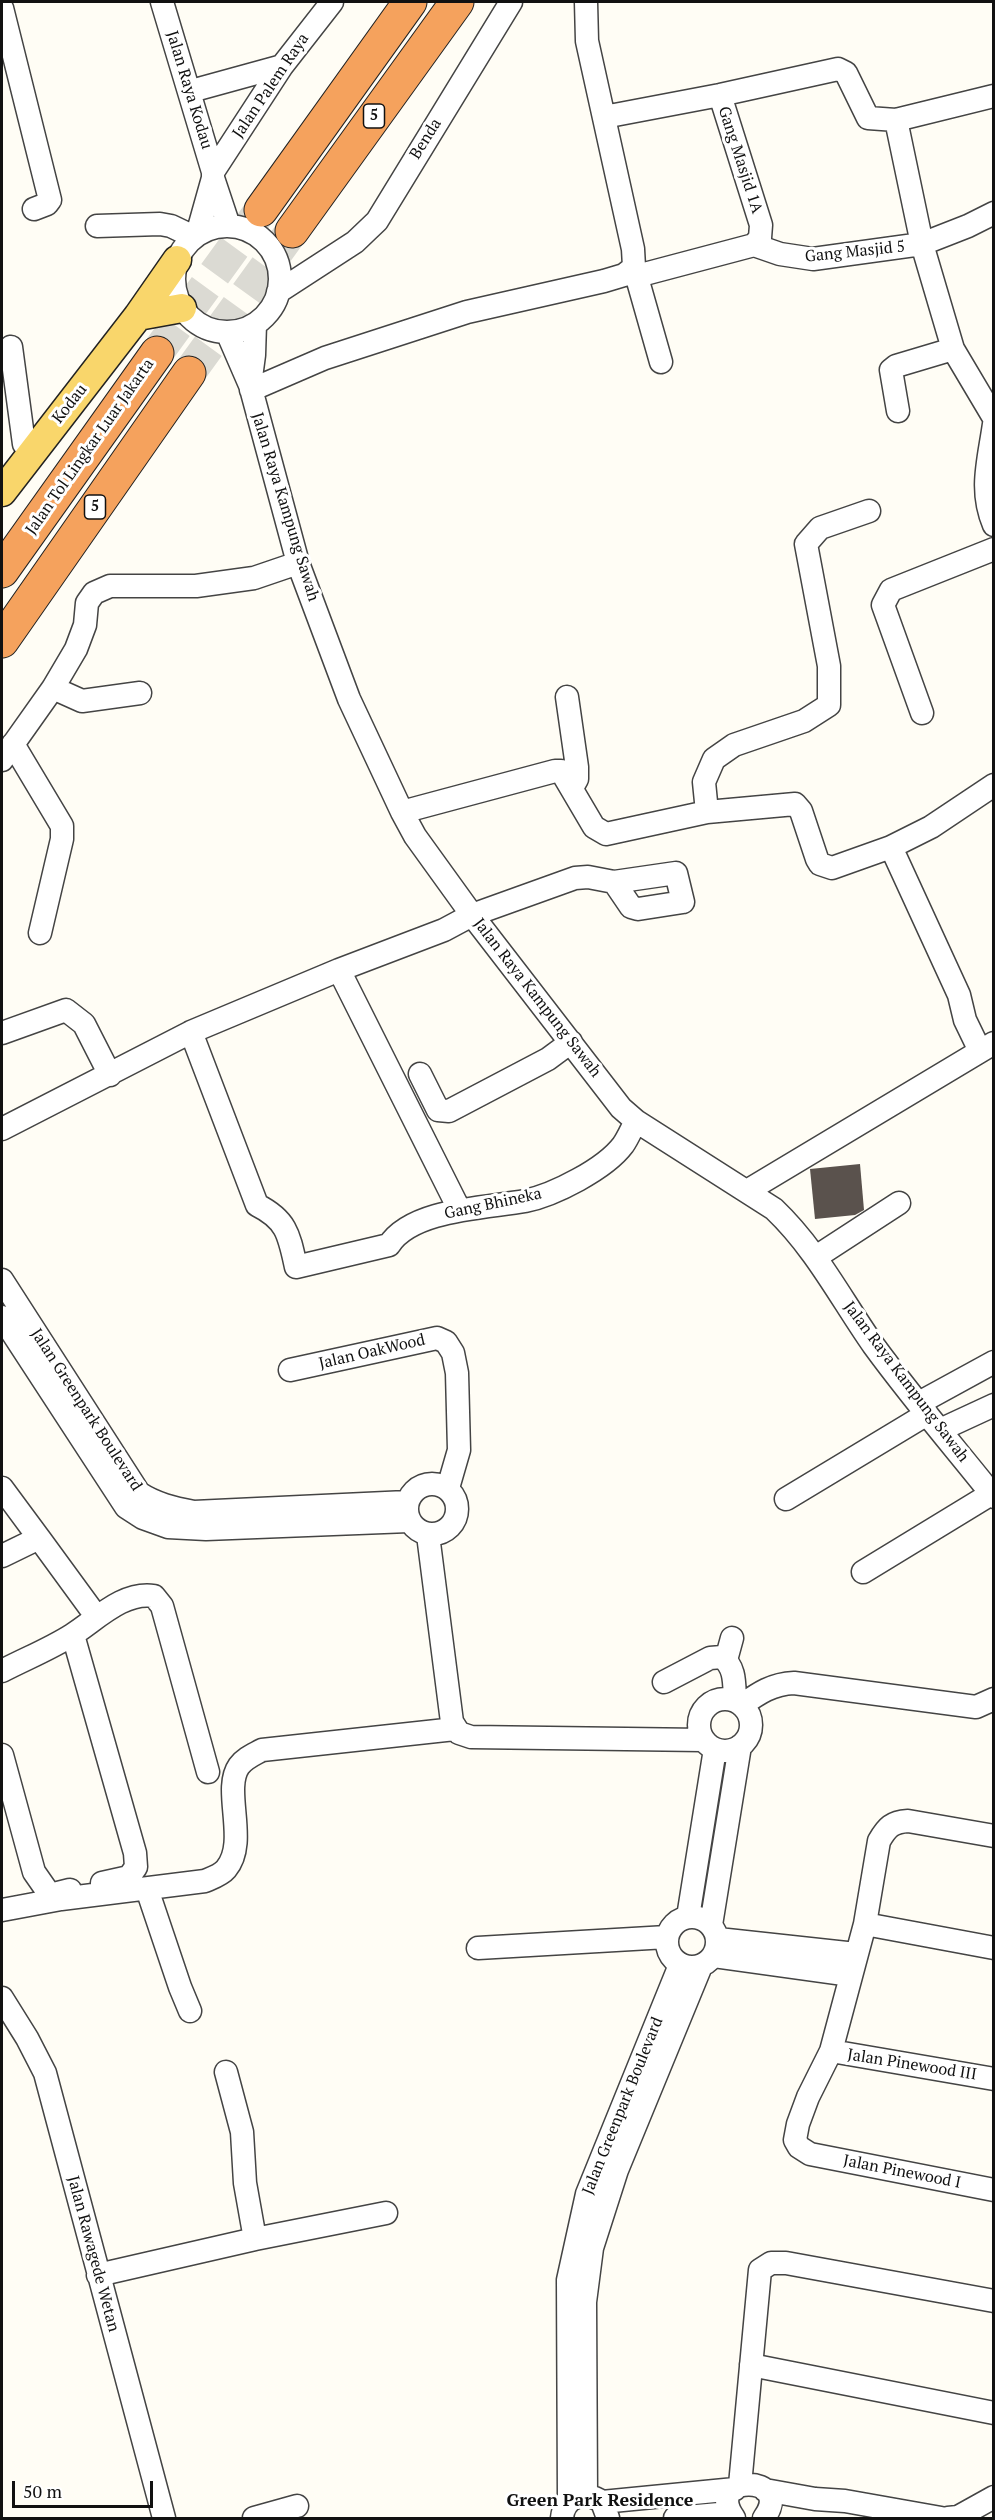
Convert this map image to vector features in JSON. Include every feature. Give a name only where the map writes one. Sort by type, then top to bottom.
[{"type":"highway","name":"5","points":[[261,210],[410,2]]},
{"type":"highway","name":"5","points":[[284,245],[457,2]]},
{"type":"highway","name":"Jalan Tol Lingkar Luar Jakarta","points":[[2,571],[157,353]]},
{"type":"highway","name":"5","points":[[2,640],[189,373]]},
{"type":"main road","name":"Kodau","points":[[2,492],[138,316],[189,244]]},
{"type":"main road","points":[[138,316],[182,308]]},
{"type":"street","name":"Jalan Raya Kodau","points":[[162,2],[191,91],[229,226]]},
{"type":"street","name":"Jalan Palem Raya","points":[[213,175],[282,66],[332,2]]},
{"type":"street","name":"Benda","points":[[278,292],[355,242],[376,221],[511,2]]},
{"type":"street","points":[[586,2],[587,41],[633,249],[635,271],[661,362]]},
{"type":"street","points":[[2,8],[50,200],[47,204],[34,208]]},
{"type":"street","points":[[191,91],[282,66]]},
{"type":"street","points":[[604,117],[838,69],[846,73],[868,118],[896,120],[993,96]]},
{"type":"street","name":"Gang Masjid 1A","points":[[720,95],[761,225],[760,238],[754,245]]},
{"type":"street","points":[[896,120],[922,244],[953,349],[993,418]]},
{"type":"street","points":[[189,244],[213,228],[229,226],[252,232],[270,248],[284,245],[278,292],[270,310],[255,324],[227,332],[201,326],[182,308],[175,293],[173,276],[189,244],[213,175]]},
{"type":"street","name":"Gang Masjid 5","points":[[754,245],[780,254],[813,259],[922,244],[969,226],[993,213]]},
{"type":"street","points":[[97,226],[160,224],[171,226],[189,244]]},
{"type":"street","name":"Benda","points":[[284,245],[286,265],[296,267],[325,262]]},
{"type":"street","points":[[250,388],[325,358],[468,312],[604,281],[635,271],[754,245]]},
{"type":"street","name":"Jalan Raya Kampung Sawah","points":[[250,388],[255,324]]},
{"type":"street","name":"Jalan Raya Kampung Sawah","points":[[227,332],[250,388],[298,562],[349,699],[415,836],[480,912],[571,1042],[621,1108],[636,1121],[774,1209],[793,1228],[816,1257],[874,1345],[992,1496]]},
{"type":"street","points":[[11,347],[24,444],[31,454]]},
{"type":"street","points":[[898,411],[891,370],[896,366],[953,349]]},
{"type":"street","points":[[993,424],[985,489],[986,508],[993,525]]},
{"type":"street","points":[[707,812],[704,782],[714,759],[734,745],[804,722],[828,705],[829,666],[806,544],[820,528],[869,511]]},
{"type":"street","points":[[922,713],[883,605],[885,598],[891,590],[993,549]]},
{"type":"street","points":[[40,933],[62,839],[62,826],[7,752],[53,688],[76,649],[85,625],[87,603],[94,593],[110,586],[196,586],[254,578],[298,562]]},
{"type":"street","points":[[53,688],[82,701],[140,693]]},
{"type":"street","points":[[567,698],[577,768],[577,779],[572,788]]},
{"type":"street","points":[[402,812],[561,771],[594,827],[606,834],[707,812],[797,805],[817,860],[826,868],[832,868],[891,847],[931,827],[993,785]]},
{"type":"street","points":[[747,1191],[987,1047],[964,1020],[959,995],[891,847]]},
{"type":"street","points":[[2,1130],[191,1032],[339,970],[444,930],[480,912],[575,878],[588,877],[614,882]]},
{"type":"street","points":[[339,970],[459,1209]]},
{"type":"street","points":[[2,1033],[66,1010],[84,1024],[110,1075]]},
{"type":"street","name":"Gang Bhineka","points":[[191,1032],[257,1204],[274,1213],[284,1225],[296,1267],[389,1245],[396,1234],[430,1218],[459,1209],[537,1197],[587,1175],[623,1145],[636,1121]]},
{"type":"street","points":[[420,1074],[438,1110],[449,1111],[548,1059],[571,1042]]},
{"type":"street","points":[[816,1257],[899,1203]]},
{"type":"street","name":"Jalan Greenpark Boulevard","points":[[2,1281],[139,1493],[152,1501],[170,1508],[194,1512],[408,1512]]},
{"type":"street","name":"Jalan Greenpark Boulevard","points":[[2,1317],[126,1507],[142,1518],[168,1527],[206,1529],[408,1512]]},
{"type":"street","name":"Jalan OakWood","points":[[290,1370],[437,1338],[446,1342],[453,1353],[457,1373],[459,1450],[448,1488]]},
{"type":"street","points":[[786,1499],[929,1416],[993,1362]]},
{"type":"street","points":[[929,1416],[993,1405]]},
{"type":"street","points":[[432,1483],[448,1488],[458,1504],[454,1521],[435,1534],[417,1530],[408,1512],[416,1488],[432,1483]]},
{"type":"street","points":[[2,1488],[96,1616]]},
{"type":"street","points":[[863,1572],[992,1496]]},
{"type":"street","points":[[435,1534],[452,1722],[455,1730],[471,1737],[705,1738]]},
{"type":"street","points":[[435,1534],[461,1708],[471,1722],[705,1738],[728,1751],[745,1741],[751,1726],[747,1711],[738,1703],[718,1700],[704,1710],[705,1738],[688,1917]]},
{"type":"street","points":[[2,1556],[39,1538]]},
{"type":"street","points":[[2,1671],[73,1635],[96,1616],[144,1594],[154,1596],[162,1606],[208,1773]]},
{"type":"street","points":[[2,1755],[34,1872],[50,1895],[129,1877],[136,1867],[135,1854],[73,1635]]},
{"type":"street","points":[[726,1660],[732,1638]]},
{"type":"street","points":[[664,1682],[689,1658],[717,1657],[726,1660],[734,1674],[738,1703]]},
{"type":"street","points":[[738,1703],[779,1684],[794,1683],[976,1707],[993,1699]]},
{"type":"street","points":[[2,1910],[61,1899],[206,1881],[224,1871],[233,1857],[236,1832],[234,1789],[237,1768],[246,1759],[262,1750],[455,1730]]},
{"type":"street","name":"Jalan Greenpark Boulevard","points":[[586,2507],[585,2302],[592,2248],[617,2170],[705,1950],[740,1746]]},
{"type":"street","points":[[831,2051],[865,1924],[879,1841],[886,1829],[895,1822],[908,1821],[993,1836]]},
{"type":"street","points":[[147,1889],[190,2011]]},
{"type":"street","points":[[705,1950],[701,1918],[688,1917],[678,1921],[671,1928],[667,1937],[668,1950],[705,1950],[854,1965]]},
{"type":"street","points":[[865,1924],[993,1948]]},
{"type":"street","points":[[478,1948],[667,1937]]},
{"type":"street","name":"Jalan Rawagede Wetan","points":[[2,1998],[32,2046],[45,2073],[164,2518]]},
{"type":"street","name":"Jalan Pinewood III","points":[[831,2051],[993,2079]]},
{"type":"street","name":"Jalan Pinewood I","points":[[831,2051],[798,2124],[795,2140],[799,2147],[810,2154],[993,2190]]},
{"type":"street","points":[[226,2072],[242,2132],[245,2183],[255,2239]]},
{"type":"street","points":[[98,2275],[255,2239],[386,2213]]},
{"type":"street","points":[[675,2518],[732,2516],[728,2500],[737,2487],[760,2270],[771,2263],[786,2263],[993,2301]]},
{"type":"street","points":[[751,2365],[993,2413]]},
{"type":"street","points":[[586,2507],[737,2487],[751,2483],[766,2507],[815,2499],[845,2501],[941,2518]]},
{"type":"street","points":[[948,2518],[958,2517],[993,2497]]},
{"type":"street","points":[[254,2518],[297,2506]]},
{"type":"building","points":[[860,1164],[864,1210],[855,1215],[815,1219],[810,1169]]},
{"type":"tunnel","points":[[157,353],[261,210]]},
{"type":"tunnel","points":[[189,373],[292,231]]},
{"type":"district","name":"Green Park Residence","points":[[600,2501]]}]
